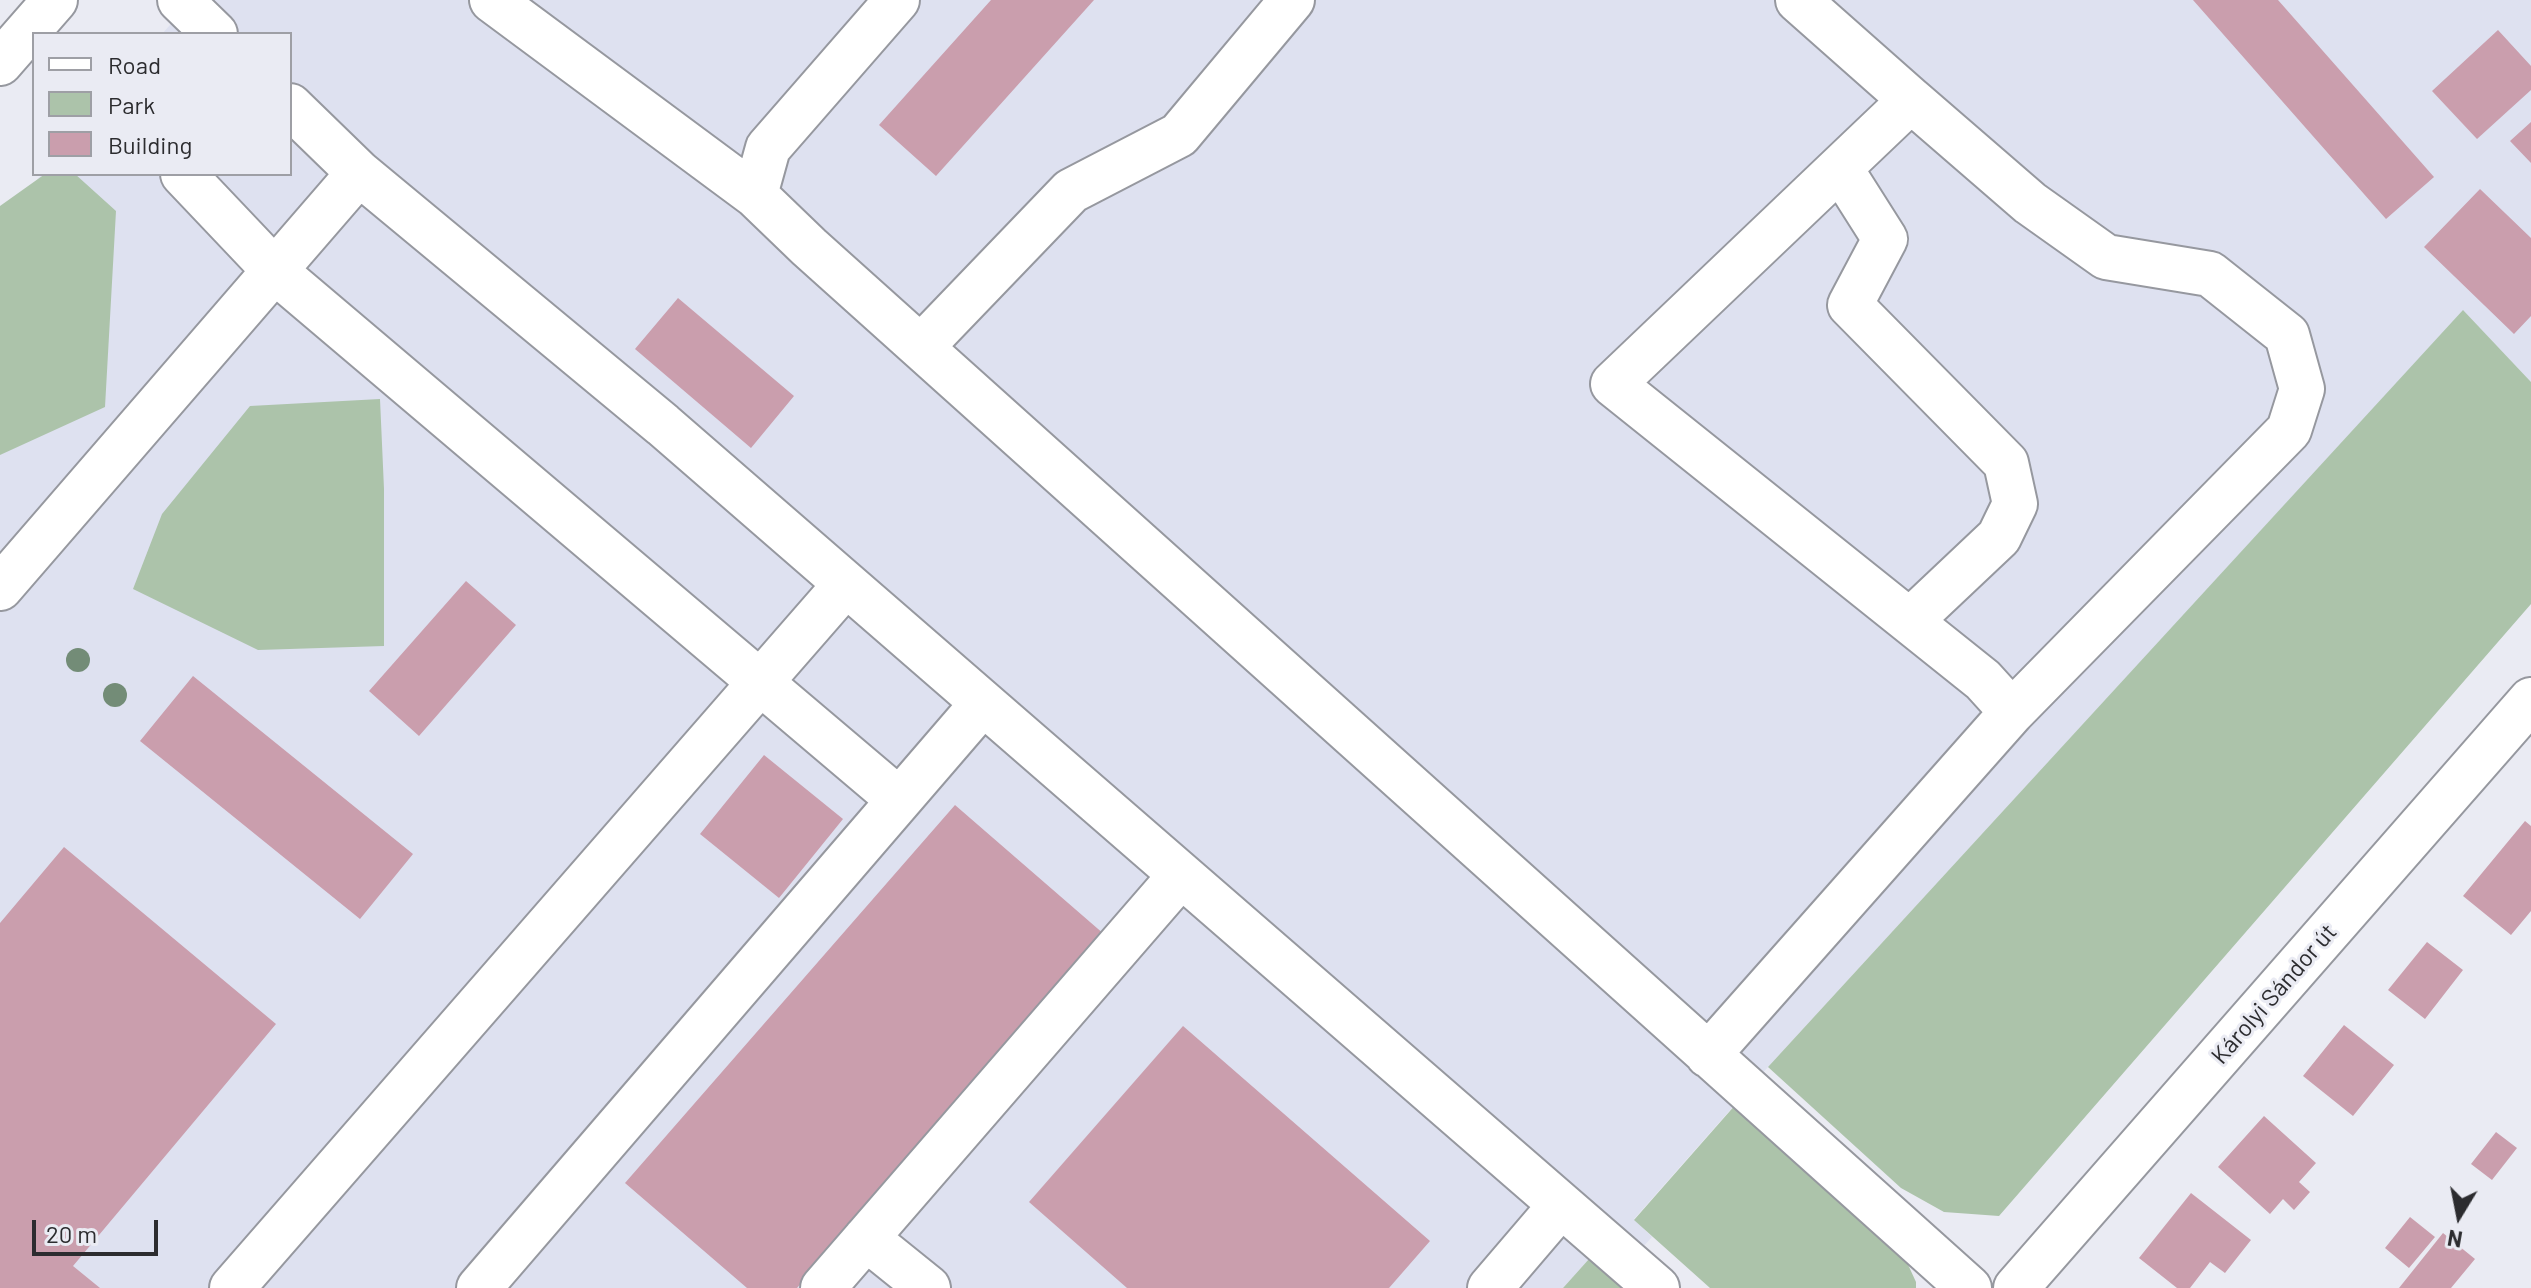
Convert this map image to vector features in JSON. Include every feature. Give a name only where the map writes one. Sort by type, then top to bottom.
[{"type":"street","points":[[180,0],[213,32]]},
{"type":"street","points":[[492,0],[755,195],[809,247],[1969,1288]]},
{"type":"street","points":[[755,195],[768,148],[897,0]]},
{"type":"street","points":[[921,347],[1071,191],[1179,135],[1292,0]]},
{"type":"street","points":[[1708,1055],[2012,712],[2289,430],[2302,389],[2287,335],[2210,274],[2106,257],[2030,203],[1798,0]]},
{"type":"street","points":[[32,32],[47,18]]},
{"type":"street","points":[[0,63],[32,32]]},
{"type":"street","points":[[1911,100],[1613,384],[1983,680],[2012,712]]},
{"type":"street","points":[[292,108],[359,173],[663,425],[1657,1288]]},
{"type":"street","points":[[1840,168],[1885,239],[1850,305],[2006,463],[2015,504],[1999,537],[1910,621]]},
{"type":"street","points":[[0,588],[359,173]]},
{"type":"street","points":[[185,176],[276,272],[898,799]]},
{"type":"street","points":[[232,1288],[846,584]]},
{"type":"street","name":"Károlyi Sándor út","points":[[2016,1288],[2531,700]]},
{"type":"street","points":[[479,1288],[983,703]]},
{"type":"street","points":[[823,1288],[1181,875]]},
{"type":"street","points":[[1490,1288],[1561,1205]]},
{"type":"street","points":[[866,1238],[928,1288]]},
{"type":"shaded area","points":[[192,0],[2531,0],[2531,382],[2463,311],[1768,1067],[1634,1219],[1652,1237],[1613,1280],[1589,1259],[1563,1288],[0,1288],[0,223],[40,176],[292,176],[292,32],[164,32]]},
{"type":"green space","points":[[42,176],[77,176],[116,211],[105,407],[0,455],[0,206]]},
{"type":"green space","points":[[2463,310],[2531,382],[2531,604],[1999,1216],[1944,1212],[1901,1188],[1768,1067]]},
{"type":"green space","points":[[380,399],[384,489],[384,646],[258,650],[133,589],[162,514],[250,406]]},
{"type":"green space","points":[[1737,1103],[1899,1245],[1916,1288],[1710,1288],[1634,1220]]},
{"type":"green space","points":[[1589,1259],[1613,1280],[1623,1288],[1563,1288]]},
{"type":"building","points":[[991,0],[1094,0],[936,176],[879,125]]},
{"type":"building","points":[[2193,0],[2278,0],[2434,177],[2386,219]]},
{"type":"building","points":[[2498,30],[2531,66],[2531,90],[2477,139],[2432,91]]},
{"type":"building","points":[[2531,122],[2531,163],[2510,141]]},
{"type":"building","points":[[2480,189],[2531,238],[2531,316],[2514,334],[2424,247]]},
{"type":"building","points":[[678,298],[794,396],[751,448],[635,349]]},
{"type":"building","points":[[466,581],[516,625],[419,736],[369,691]]},
{"type":"building","points":[[193,676],[413,854],[360,919],[140,741]]},
{"type":"building","points":[[764,755],[843,819],[779,898],[700,834]]},
{"type":"building","points":[[955,805],[1105,935],[797,1288],[747,1288],[625,1183]]},
{"type":"building","points":[[2525,821],[2531,826],[2531,911],[2511,935],[2463,896]]},
{"type":"building","points":[[64,847],[276,1024],[73,1266],[100,1288],[0,1288],[0,923]]},
{"type":"building","points":[[2427,942],[2463,970],[2425,1019],[2388,990]]},
{"type":"building","points":[[2344,1025],[2394,1065],[2353,1116],[2303,1076]]},
{"type":"building","points":[[1183,1026],[1430,1241],[1389,1288],[1127,1288],[1029,1202]]},
{"type":"building","points":[[2264,1116],[2316,1163],[2299,1182],[2310,1192],[2294,1210],[2283,1199],[2270,1214],[2218,1167]]},
{"type":"building","points":[[2496,1132],[2517,1148],[2492,1180],[2471,1164]]},
{"type":"building","points":[[2191,1193],[2251,1240],[2225,1273],[2210,1262],[2190,1288],[2177,1288],[2139,1258]]},
{"type":"building","points":[[2410,1217],[2435,1237],[2409,1268],[2385,1248]]},
{"type":"building","points":[[2443,1233],[2475,1259],[2451,1288],[2399,1288]]}]
